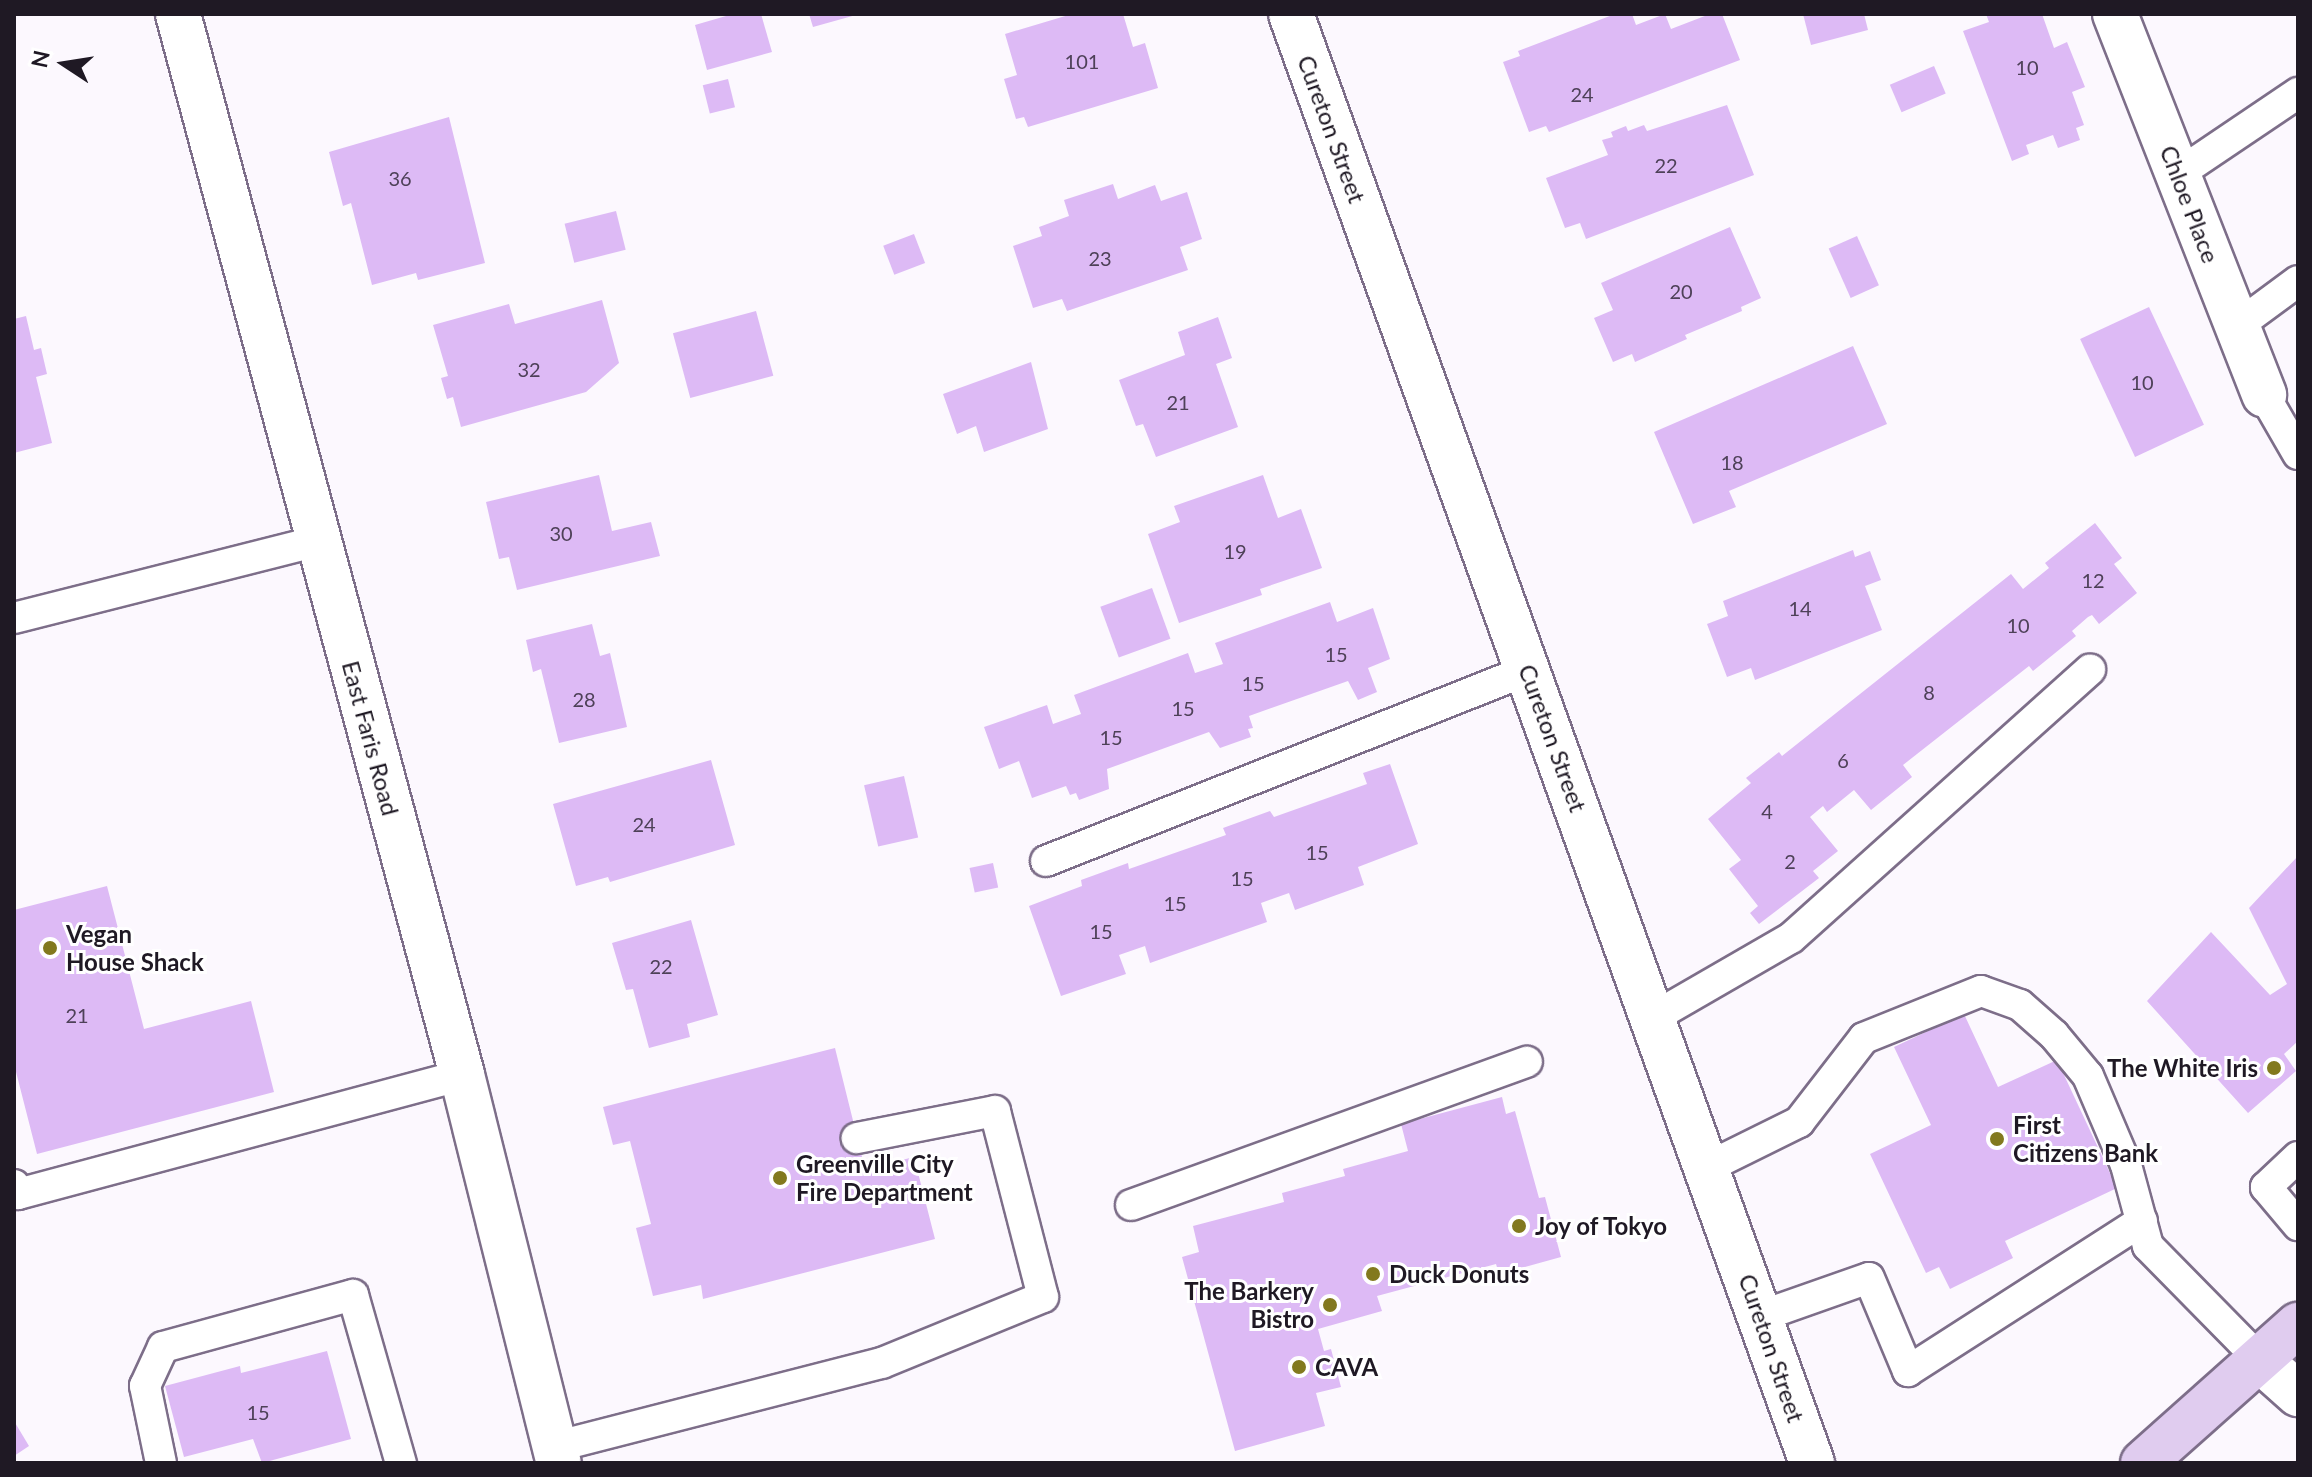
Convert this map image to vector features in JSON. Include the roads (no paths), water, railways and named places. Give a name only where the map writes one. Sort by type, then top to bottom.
[{"type":"main road","points":[[2143,1463],[2298,1325]]},
{"type":"street","name":"East Faris Road","points":[[178,14],[462,1075],[557,1455]]},
{"type":"street","name":"Chloe Place","points":[[2115,14],[2264,395]]},
{"type":"street","name":"Cureton Street","points":[[1304,17],[1528,670],[1812,1463]]},
{"type":"street","points":[[2261,1361],[2298,1394]]},
{"type":"lane","points":[[2178,174],[2298,93]]},
{"type":"lane","points":[[2237,326],[2298,281]]},
{"type":"lane","points":[[2264,395],[2298,454]]},
{"type":"lane","points":[[14,618],[319,541]]},
{"type":"lane","points":[[1046,861],[1528,670]]},
{"type":"lane","points":[[1654,1017],[1791,938],[2090,670]]},
{"type":"lane","points":[[1708,1167],[1799,1122],[1864,1038],[1981,991],[2020,1005],[2054,1035],[2088,1076],[2126,1165],[2148,1246],[2261,1361]]},
{"type":"lane","points":[[1131,1205],[1527,1062]]},
{"type":"lane","points":[[14,1185],[18,1194],[462,1075]]},
{"type":"lane","points":[[557,1455],[882,1363],[1043,1297],[995,1111],[857,1138]]},
{"type":"lane","points":[[2298,1157],[2266,1187],[2298,1225]]},
{"type":"lane","points":[[1761,1316],[1869,1278],[1908,1371],[2142,1221]]},
{"type":"lane","points":[[161,1463],[145,1386],[163,1347],[353,1295],[401,1463]]},
{"type":"place","name":"Vegan House Shack","points":[[50,948]]},
{"type":"place","name":"The White Iris","points":[[2274,1068]]},
{"type":"place","name":"First Citizens Bank","points":[[1997,1139]]},
{"type":"place","name":"Greenville City Fire Department","points":[[780,1178]]},
{"type":"place","name":"Joy of Tokyo","points":[[1519,1226]]},
{"type":"place","name":"Duck Donuts","points":[[1373,1274]]},
{"type":"place","name":"The Barkery Bistro","points":[[1330,1305]]},
{"type":"place","name":"CAVA","points":[[1299,1367]]}]
